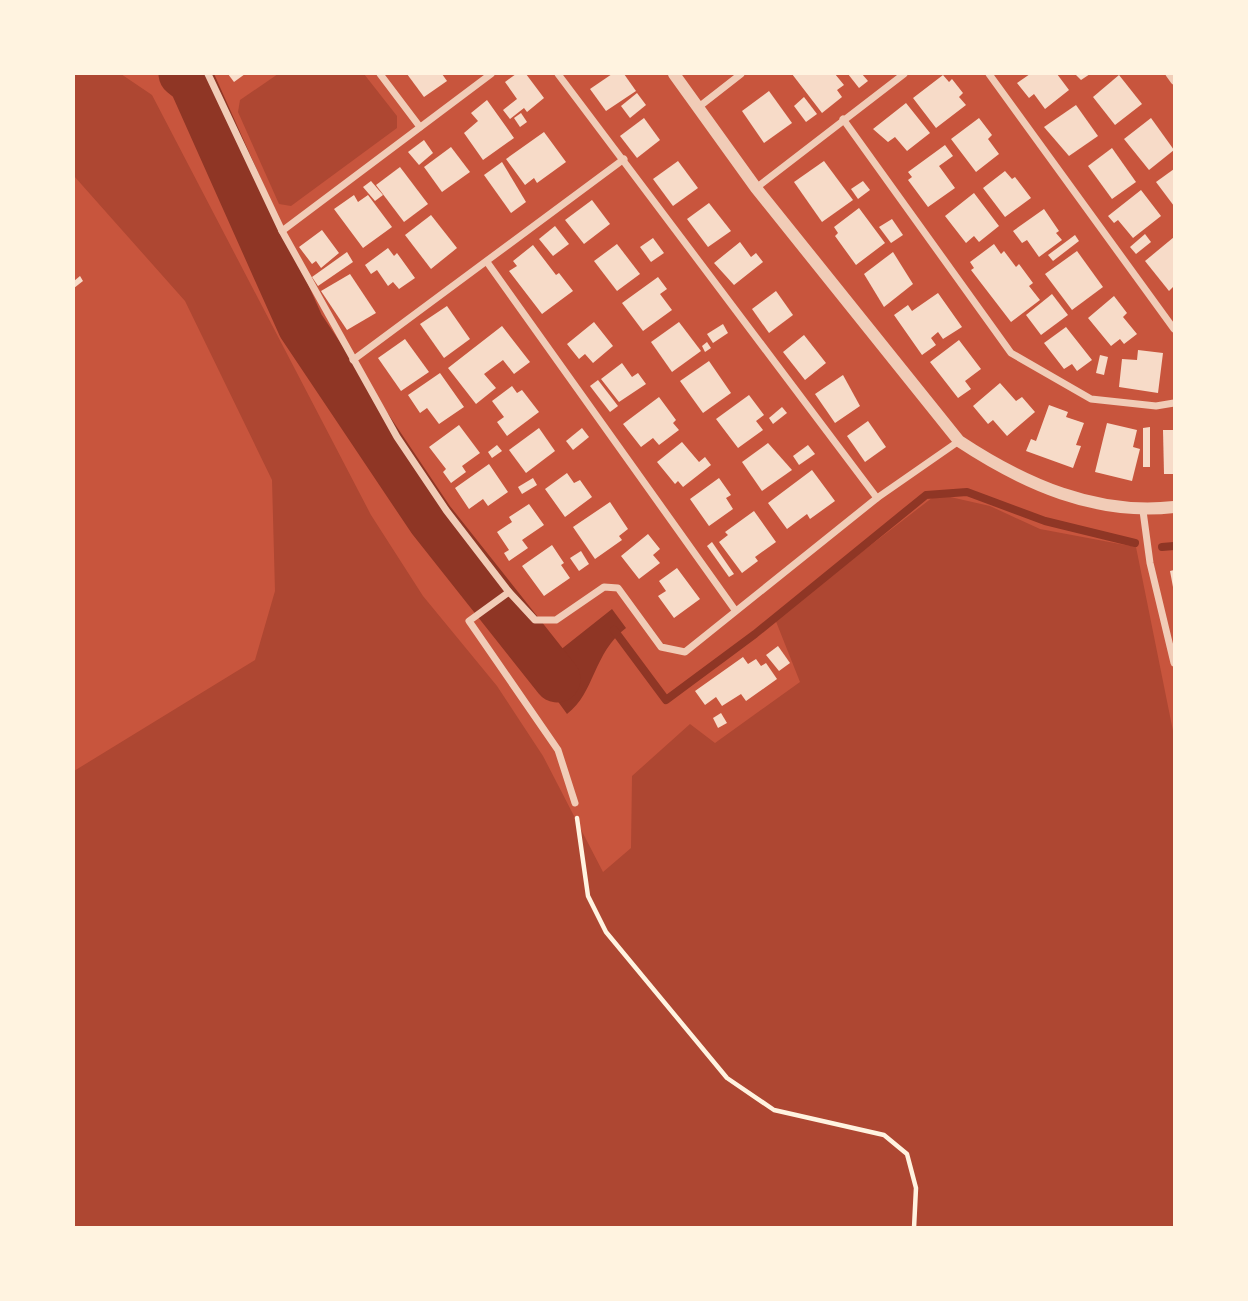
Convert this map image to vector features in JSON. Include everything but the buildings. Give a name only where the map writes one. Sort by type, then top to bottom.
[{"type":"street","points":[[208,74],[282,231],[397,437],[446,510],[509,592],[535,620],[556,620],[604,587],[618,588],[661,646],[685,652],[877,498],[959,442]]},
{"type":"street","points":[[380,74],[420,127]]},
{"type":"street","points":[[282,231],[491,74]]},
{"type":"street","points":[[558,74],[877,498]]},
{"type":"street","points":[[674,74],[700,106],[756,188],[959,442],[1002,470],[1064,495],[1143,511],[1174,507]]},
{"type":"street","points":[[700,106],[741,74]]},
{"type":"street","points":[[756,188],[904,74]]},
{"type":"street","points":[[989,74],[1174,330]]},
{"type":"street","points":[[1169,74],[1174,81]]},
{"type":"street","points":[[843,119],[1011,353],[1091,399],[1156,407],[1174,403]]},
{"type":"street","points":[[353,360],[624,159]]},
{"type":"street","points":[[487,262],[735,610]]},
{"type":"street","points":[[1143,511],[1150,563],[1174,663]]},
{"type":"street","points":[[509,592],[469,621],[558,750],[575,803]]},
{"type":"path","points":[[575,803],[588,896],[606,932],[727,1078],[774,1110],[884,1135],[907,1154],[916,1188],[914,1227]]},
{"type":"shaded area","points":[[74,74],[121,74],[152,95],[371,515],[423,596],[497,686],[543,756],[603,872],[631,848],[632,776],[690,724],[715,743],[800,682],[775,619],[937,494],[990,506],[1040,529],[1136,547],[1174,736],[1174,1227],[74,1227],[74,771],[255,660],[275,591],[272,480],[185,301],[74,176]]},
{"type":"shaded area","points":[[278,74],[364,74],[397,116],[397,128],[291,206],[279,204],[238,112],[240,100]]},
{"type":"shaded area","points":[[612,609],[626,628],[607,649],[583,695],[567,714],[535,670]]},
{"type":"waterway","points":[[182,74],[192,82],[301,326],[431,520],[557,679]]},
{"type":"waterway","points":[[614,630],[666,700],[755,634],[926,495],[967,492],[1045,521],[1135,543]]},
{"type":"waterway","points":[[1162,547],[1174,546]]}]
